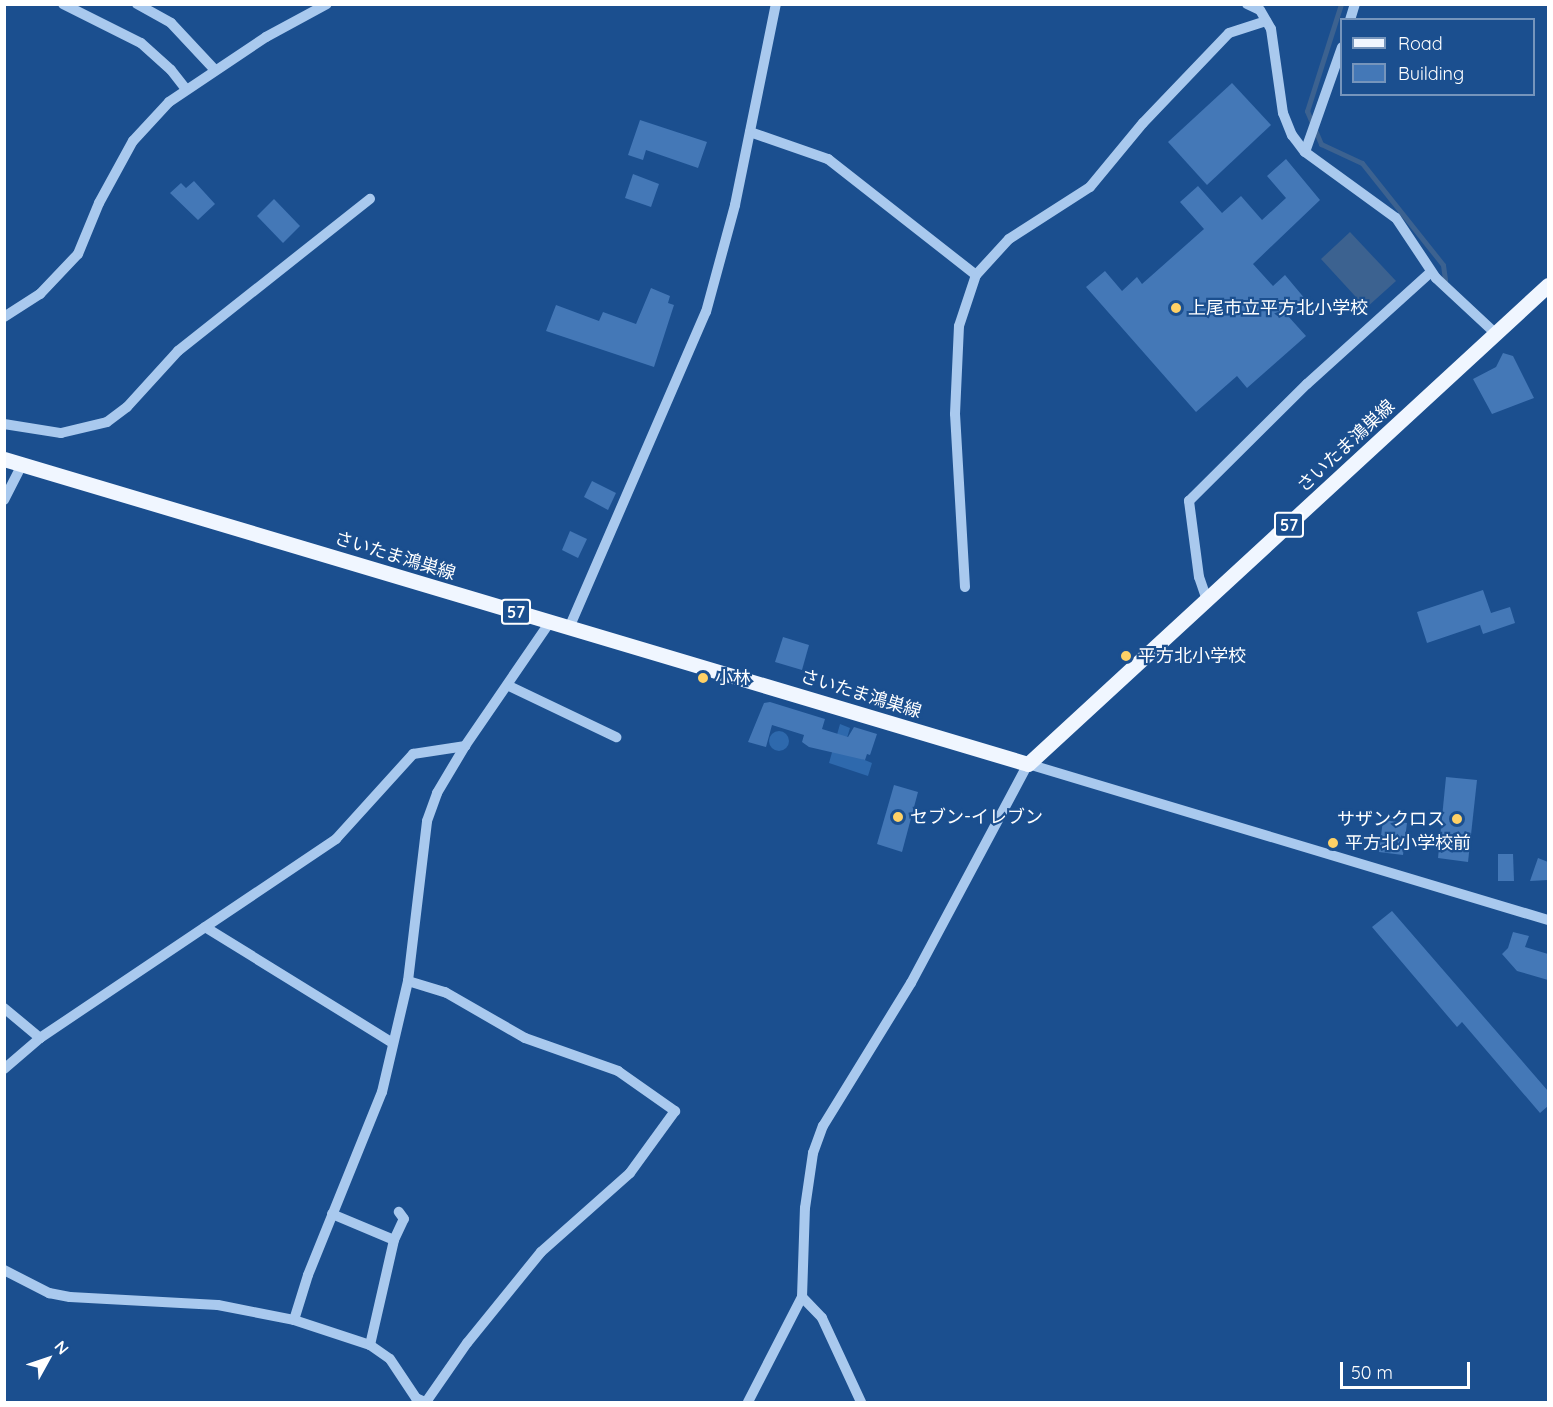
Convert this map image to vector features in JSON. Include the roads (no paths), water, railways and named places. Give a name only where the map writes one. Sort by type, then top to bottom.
[{"type":"main road","name":"さいたま鴻巣線","points":[[4,459],[1028,764],[1548,285]]},
{"type":"street","points":[[63,4],[141,44],[171,70],[186,89]]},
{"type":"street","points":[[137,4],[171,23],[215,70]]},
{"type":"street","points":[[4,317],[40,294],[78,254],[99,203],[133,141],[186,89],[327,4]]},
{"type":"street","points":[[569,628],[706,312],[750,132],[776,4]]},
{"type":"street","points":[[1247,4],[1260,10],[1271,29],[1283,113],[1292,135],[1305,152],[1396,218],[1431,272],[1496,334]]},
{"type":"street","points":[[966,587],[955,414],[960,326],[976,275],[1009,239],[1090,187],[1143,123],[1229,33],[1266,21]]},
{"type":"street","points":[[1305,152],[1340,50]]},
{"type":"street","points":[[750,132],[828,159],[976,275]]},
{"type":"street","points":[[4,424],[61,433],[96,428],[119,414],[178,351],[370,200]]},
{"type":"street","points":[[1207,600],[1199,577],[1189,501],[1307,384],[1431,272]]},
{"type":"street","points":[[4,500],[22,465]]},
{"type":"street","points":[[294,1320],[332,1214],[382,1092],[408,981],[427,821],[437,793],[465,746],[509,686],[550,622]]},
{"type":"street","points":[[509,686],[616,737]]},
{"type":"street","points":[[4,1069],[40,1038],[336,839],[413,754],[465,746]]},
{"type":"street","points":[[748,1402],[802,1297],[806,1208],[813,1153],[823,1126],[911,982],[1028,764],[1548,920]]},
{"type":"street","points":[[205,927],[393,1043]]},
{"type":"street","points":[[4,1270],[49,1293],[70,1297],[218,1305],[294,1320],[370,1346],[390,1359],[416,1398],[426,1402],[467,1343],[535,1259],[556,1236],[630,1173],[675,1111],[618,1071],[536,1043],[445,992],[408,981]]},
{"type":"street","points":[[4,1008],[40,1038]]},
{"type":"street","points":[[370,1346],[394,1240],[404,1219],[399,1212]]},
{"type":"street","points":[[332,1214],[394,1240]]},
{"type":"street","points":[[802,1297],[822,1318],[861,1402]]},
{"type":"waterway","points":[[1341,4],[1307,111],[1321,144],[1362,163],[1443,265],[1445,280]]},
{"type":"place","name":"上尾市立平方北小学校","points":[[1176,308]]},
{"type":"place","name":"平方北小学校","points":[[1126,656]]},
{"type":"place","name":"小林","points":[[703,678]]},
{"type":"place","name":"セブン-イレブン","points":[[898,817]]},
{"type":"place","name":"サザンクロス","points":[[1457,819]]},
{"type":"place","name":"平方北小学校前","points":[[1333,843]]}]
